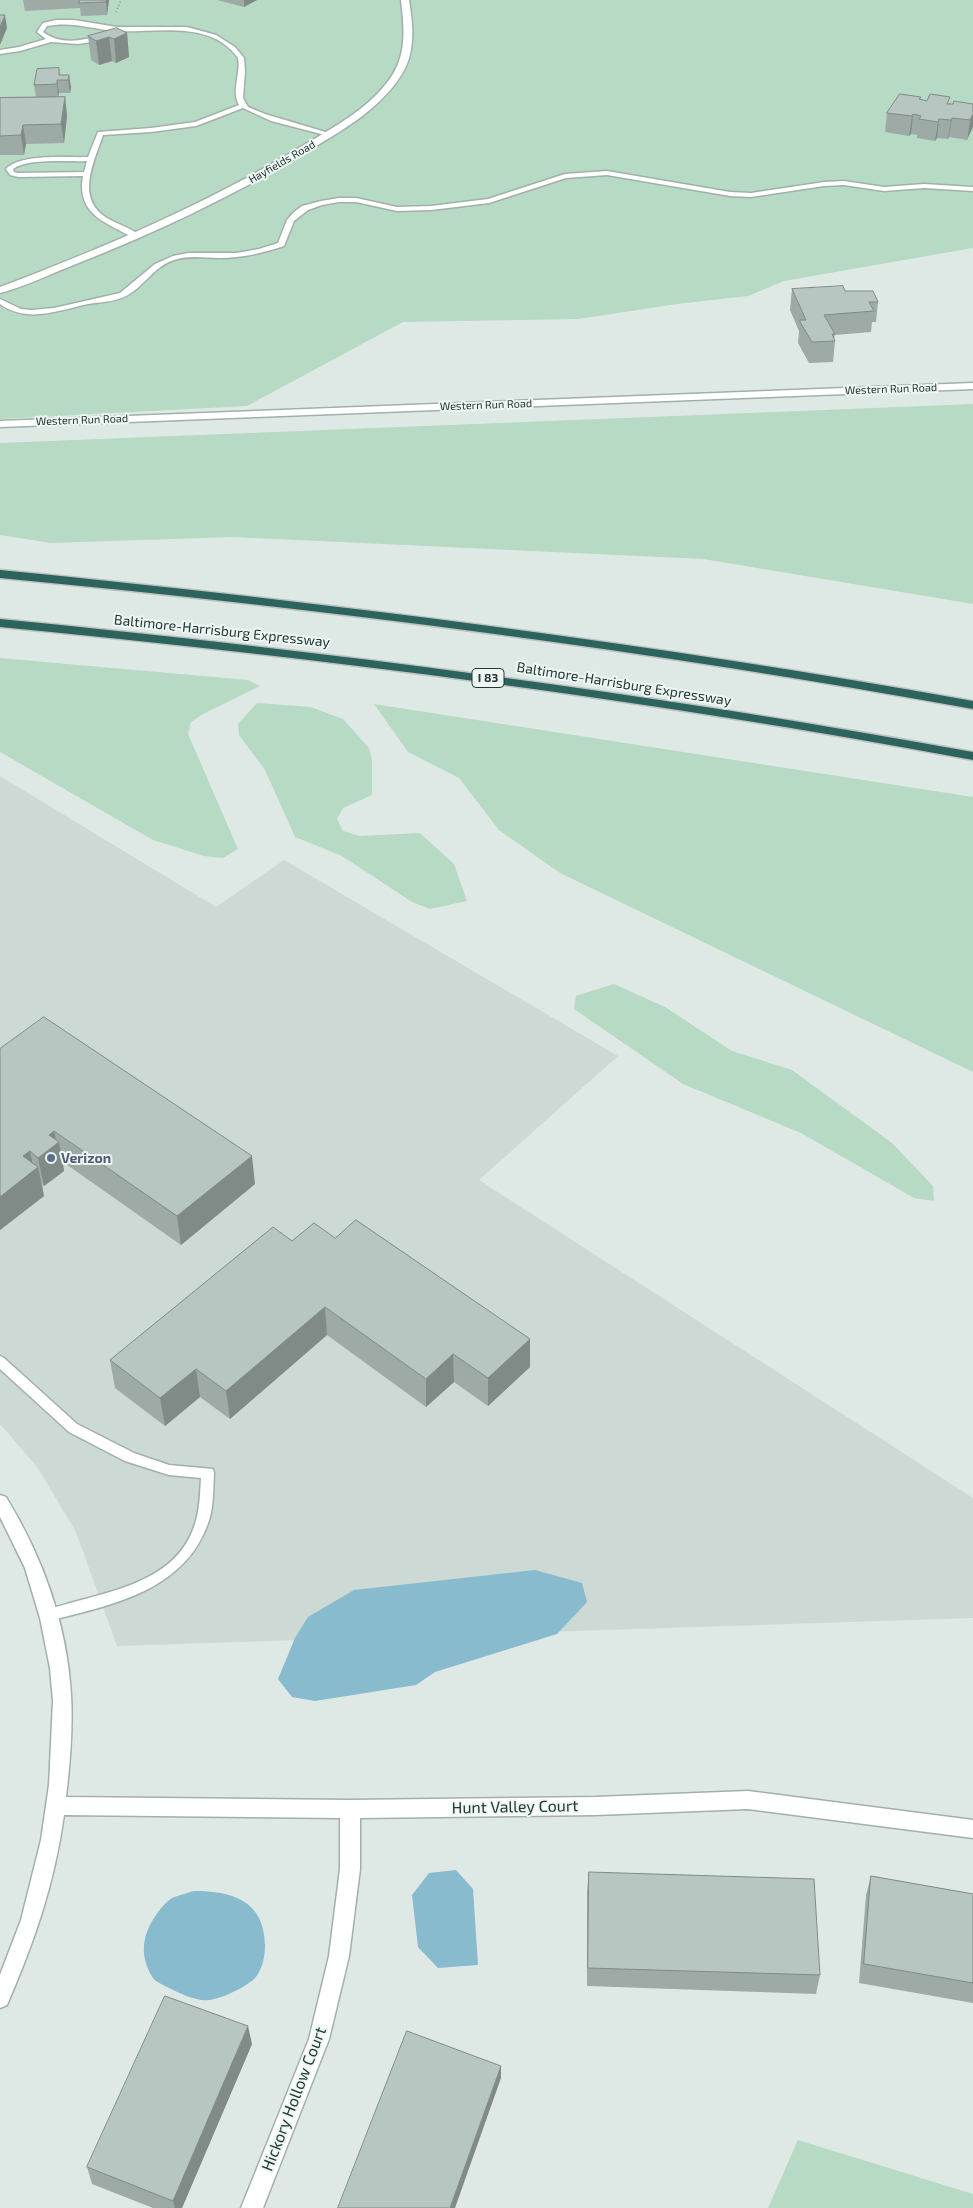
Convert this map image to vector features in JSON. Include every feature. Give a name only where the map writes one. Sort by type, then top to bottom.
[{"type":"highway","points":[[0,574],[283,602],[471,625],[679,654],[841,680],[973,705]]},
{"type":"highway","name":"Baltimore-Harrisburg Expressway","points":[[0,623],[266,650],[441,672],[629,698],[973,756]]},
{"type":"street","name":"Hayfields Road","points":[[0,290],[81,260],[186,214],[247,182],[329,134],[358,114],[383,92],[398,73],[409,46],[405,0]]},
{"type":"street","name":"Hayfields Road","points":[[0,279],[81,260]]},
{"type":"street","name":"Western Run Road","points":[[0,424],[973,386]]},
{"type":"street","points":[[0,1502],[9,1515],[30,1559],[49,1615],[62,1692],[61,1762],[56,1806],[43,1876],[23,1945],[0,1998]]},
{"type":"street","name":"Hunt Valley Court","points":[[56,1806],[350,1809],[596,1806],[748,1800],[973,1829]]},
{"type":"street","name":"Hickory Hollow Court","points":[[252,2208],[319,2039],[339,1956],[350,1869],[350,1809]]},
{"type":"lane","points":[[116,29],[92,41],[68,42],[53,40],[40,32],[46,24],[80,22],[116,29],[147,27],[179,28],[211,35],[234,49],[240,57],[243,70],[239,95],[243,106],[258,114],[329,134]]},
{"type":"lane","points":[[0,52],[53,40]]},
{"type":"lane","points":[[137,236],[101,218],[90,208],[84,197],[83,187],[100,133],[151,130],[196,124],[243,106]]},
{"type":"lane","points":[[87,174],[12,174],[9,169],[15,164],[29,161],[92,159]]},
{"type":"lane","points":[[2,305],[21,312],[53,312],[74,304],[113,298],[126,293],[168,260],[180,257],[250,254],[281,244],[291,220],[305,208],[339,200],[356,200],[397,208],[440,207],[489,200],[558,178],[588,173],[607,173],[730,194],[751,195],[824,184],[844,184],[884,189],[924,186],[973,190]]},
{"type":"lane","points":[[0,1361],[73,1428],[130,1457],[170,1470],[208,1473],[201,1526],[191,1548],[173,1567],[148,1585],[49,1615]]},
{"type":"shaded area","points":[[0,776],[216,907],[284,860],[618,1056],[479,1180],[973,1498],[973,1618],[117,1646],[76,1532],[38,1468],[0,1424]]},
{"type":"green space","points":[[0,0],[973,0],[973,248],[784,281],[748,296],[677,304],[578,319],[403,322],[247,406],[0,419]]},
{"type":"green space","points":[[973,404],[973,604],[703,559],[233,537],[51,543],[0,535],[0,443]]},
{"type":"green space","points":[[0,658],[248,680],[260,686],[203,714],[191,722],[188,734],[238,849],[223,858],[204,856],[153,840],[0,752]]},
{"type":"green space","points":[[257,703],[311,707],[343,719],[369,748],[372,760],[372,795],[343,808],[337,819],[343,831],[360,836],[420,833],[454,864],[467,901],[430,909],[412,902],[342,856],[295,837],[265,770],[239,735],[238,724]]},
{"type":"green space","points":[[374,704],[973,797],[973,1072],[560,873],[499,830],[459,778],[408,752]]},
{"type":"green space","points":[[614,984],[665,1007],[732,1051],[792,1070],[892,1143],[933,1186],[934,1201],[914,1198],[801,1133],[683,1084],[574,1009],[576,996]]},
{"type":"green space","points":[[798,2140],[973,2194],[973,2208],[768,2208]]},
{"type":"water","points":[[535,1570],[582,1583],[587,1602],[557,1634],[435,1672],[416,1685],[315,1701],[292,1697],[278,1679],[295,1638],[308,1617],[354,1590]]},
{"type":"water","points":[[456,1870],[473,1889],[478,1965],[438,1968],[418,1947],[412,1895],[429,1873]]},
{"type":"water","points":[[194,1891],[221,1893],[243,1901],[252,1908],[259,1918],[263,1930],[264,1957],[256,1977],[246,1985],[214,1999],[197,1999],[156,1981],[149,1970],[144,1954],[145,1938],[159,1910],[172,1898]]},
{"type":"building","points":[[80,0],[106,0],[106,2],[79,3]]},
{"type":"building","points":[[0,15],[5,15],[0,27]]},
{"type":"building","points":[[117,28],[127,33],[114,39],[109,37],[96,41],[88,36]]},
{"type":"building","points":[[59,68],[59,75],[69,75],[68,80],[57,80],[57,84],[34,85],[37,69]]},
{"type":"building","points":[[900,94],[921,97],[919,99],[927,101],[930,94],[950,97],[947,104],[953,104],[954,101],[973,104],[973,114],[970,120],[952,118],[951,120],[939,119],[938,122],[919,119],[921,116],[913,114],[912,116],[887,113]]},
{"type":"building","points":[[65,97],[61,124],[23,125],[21,135],[0,136],[0,98]]},
{"type":"building","points":[[843,286],[845,291],[873,291],[878,302],[869,302],[874,311],[824,315],[835,334],[832,334],[835,341],[812,342],[800,322],[800,320],[806,320],[792,289]]},
{"type":"building","points":[[44,1017],[252,1156],[177,1216],[54,1131],[49,1135],[59,1142],[38,1158],[30,1151],[23,1156],[38,1167],[0,1197],[0,1049]]},
{"type":"building","points":[[356,1220],[530,1339],[488,1378],[453,1354],[426,1379],[325,1307],[226,1391],[196,1369],[160,1398],[110,1360],[273,1227],[292,1241],[314,1223],[335,1238]]},
{"type":"building","points":[[589,1872],[814,1879],[820,1975],[588,1968]]},
{"type":"building","points":[[871,1876],[973,1894],[973,1983],[864,1964]]},
{"type":"building","points":[[165,1996],[248,2026],[173,2201],[87,2167]]},
{"type":"building","points":[[407,2031],[501,2066],[450,2208],[338,2208]]},
{"type":"place","name":"Verizon","points":[[51,1158]]}]
